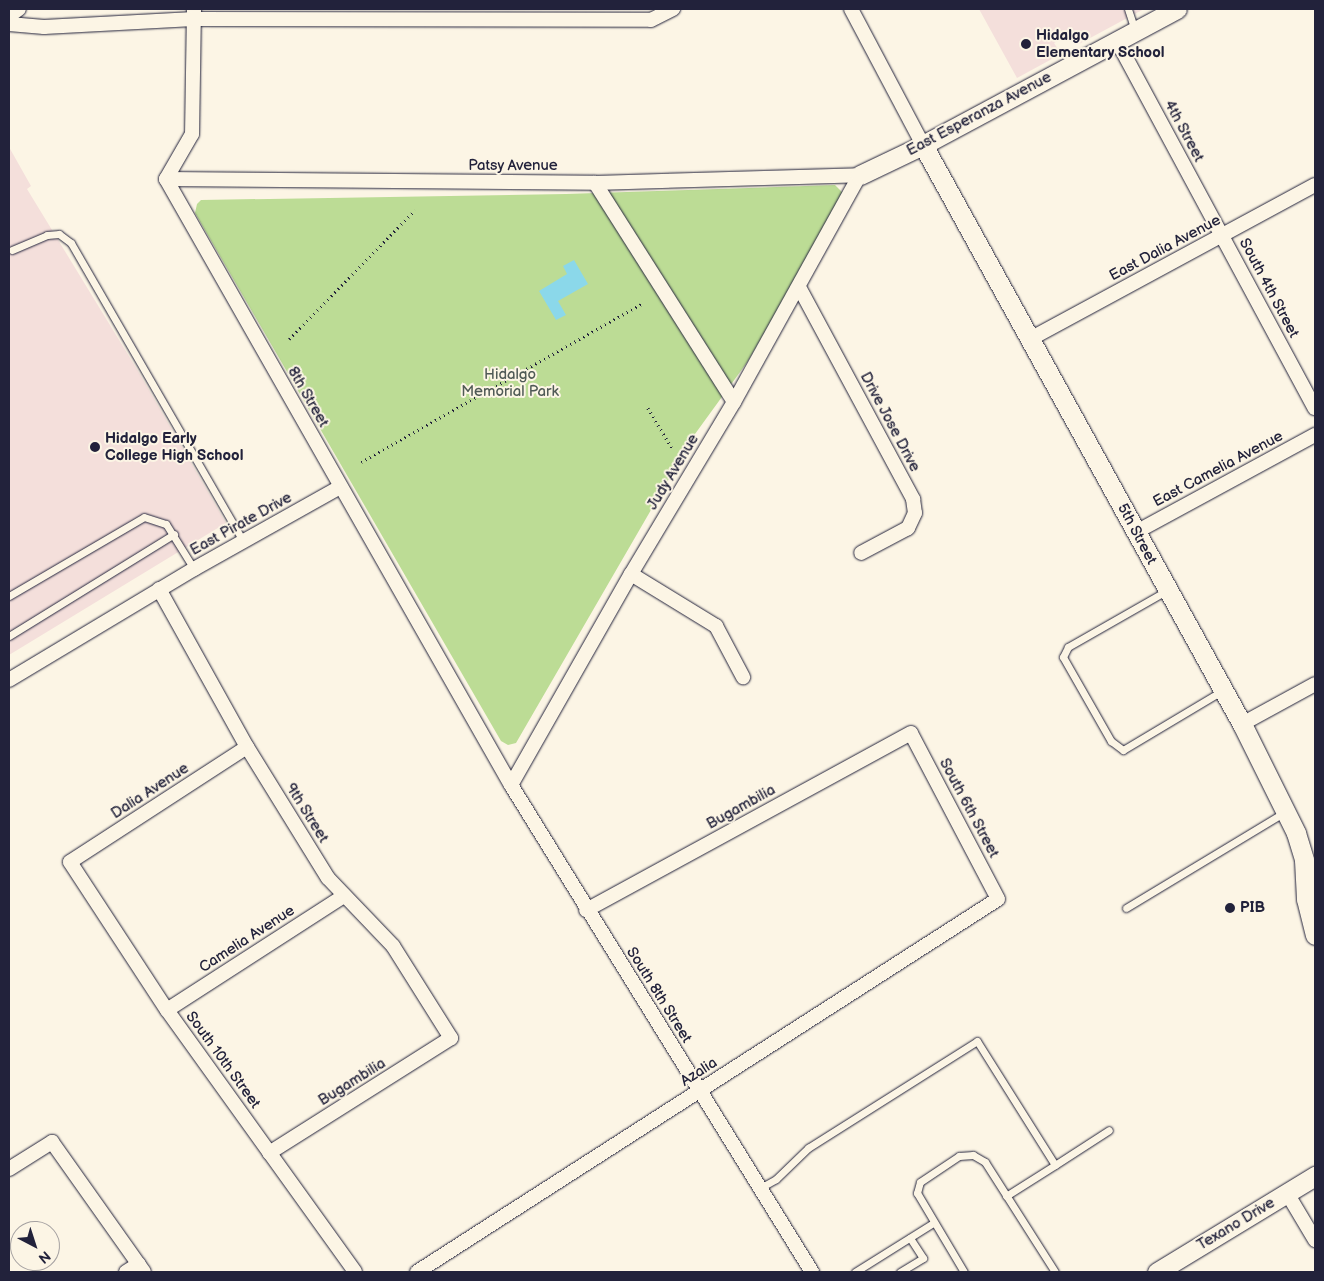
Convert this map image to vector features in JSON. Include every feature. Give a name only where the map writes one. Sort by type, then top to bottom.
[{"type":"street","points":[[9,16],[19,9]]},
{"type":"street","points":[[851,9],[924,144]]},
{"type":"street","name":"East Esperanza Avenue","points":[[860,175],[924,144],[1177,9]]},
{"type":"street","points":[[9,24],[44,27],[194,14],[651,20],[672,10]]},
{"type":"street","points":[[166,179],[192,134],[194,14]]},
{"type":"street","name":"4th Street","points":[[1117,41],[1223,236]]},
{"type":"street","name":"5th Street","points":[[924,144],[1242,724],[1285,812],[1304,860],[1306,899],[1314,927]]},
{"type":"street","name":"Patsy Avenue","points":[[166,179],[595,183],[860,175]]},
{"type":"street","name":"Judy Avenue","points":[[511,785],[631,574],[734,402],[860,175]]},
{"type":"street","name":"8th Street","points":[[166,179],[511,785]]},
{"type":"street","points":[[595,183],[734,402]]},
{"type":"street","name":"East Dalia Avenue","points":[[1030,339],[1315,185]]},
{"type":"street","name":"South 4th Street","points":[[1223,236],[1315,408]]},
{"type":"street","name":"Drive Jose Drive","points":[[799,286],[913,499],[915,513],[908,528],[861,553]]},
{"type":"street","name":"East Camelia Avenue","points":[[1136,532],[1315,435]]},
{"type":"street","name":"East Pirate Drive","points":[[9,680],[159,589],[340,487]]},
{"type":"street","points":[[631,574],[716,626],[743,677]]},
{"type":"street","name":"9th Street","points":[[159,589],[247,747],[328,878],[393,946],[451,1038]]},
{"type":"street","points":[[1242,724],[1315,684]]},
{"type":"street","name":"South 6th Street","points":[[911,733],[998,899]]},
{"type":"street","name":"Bugambilia","points":[[586,910],[911,733]]},
{"type":"street","name":"Dalia Avenue","points":[[70,862],[247,747]]},
{"type":"street","name":"South 8th Street","points":[[511,785],[586,910],[812,1272]]},
{"type":"street","name":"South 10th Street","points":[[70,862],[167,1010],[355,1272]]},
{"type":"street","name":"Camelia Avenue","points":[[167,1010],[344,896]]},
{"type":"street","name":"Azalia","points":[[417,1272],[998,899]]},
{"type":"street","name":"Bugambilia","points":[[269,1153],[451,1038]]},
{"type":"street","points":[[9,1169],[52,1142],[142,1268],[126,1272]]},
{"type":"street","name":"Texano Drive","points":[[1157,1272],[1315,1176]]},
{"type":"street","points":[[1288,1192],[1315,1240]]},
{"type":"lane","points":[[1128,9],[1135,31]]},
{"type":"lane","points":[[12,250],[47,235],[59,234],[71,243],[243,541]]},
{"type":"lane","points":[[9,596],[144,517],[157,518],[174,534],[194,569]]},
{"type":"lane","points":[[9,636],[174,534]]},
{"type":"lane","points":[[1168,590],[1068,647],[1063,658],[1111,741],[1123,750],[1222,690]]},
{"type":"lane","points":[[1126,908],[1285,812]]},
{"type":"lane","points":[[760,1188],[776,1179],[808,1148],[977,1041],[1055,1165]]},
{"type":"lane","points":[[1006,1196],[1109,1130]]},
{"type":"lane","points":[[964,1272],[933,1223],[917,1193],[920,1182],[959,1156],[973,1155],[985,1162],[1055,1272]]},
{"type":"lane","points":[[855,1272],[933,1223]]},
{"type":"lane","points":[[900,1272],[923,1258],[910,1238]]},
{"type":"path","points":[[289,338],[414,210]]},
{"type":"path","points":[[361,462],[643,303]]},
{"type":"path","points":[[648,408],[672,448]]},
{"type":"shaded area","name":"Hidalgo Elementary School","points":[[979,9],[1144,9],[1079,44],[1072,33],[1054,43],[1061,54],[1017,78]]},
{"type":"shaded area","name":"Hidalgo Early College High School","points":[[9,147],[31,186],[27,189],[138,371],[226,523],[9,655]]},
{"type":"green space","name":"Hidalgo Memorial Park","points":[[835,185],[844,194],[748,361],[695,434],[516,743],[508,745],[501,741],[195,213],[197,204],[201,200],[566,194]]},
{"type":"water","points":[[574,260],[588,284],[558,301],[566,315],[556,320],[539,291],[567,274],[563,266]]},
{"type":"place","name":"Hidalgo Elementary School","points":[[1026,44]]},
{"type":"place","name":"Hidalgo Early College High School","points":[[95,447]]},
{"type":"place","name":"PIB","points":[[1230,908]]}]
